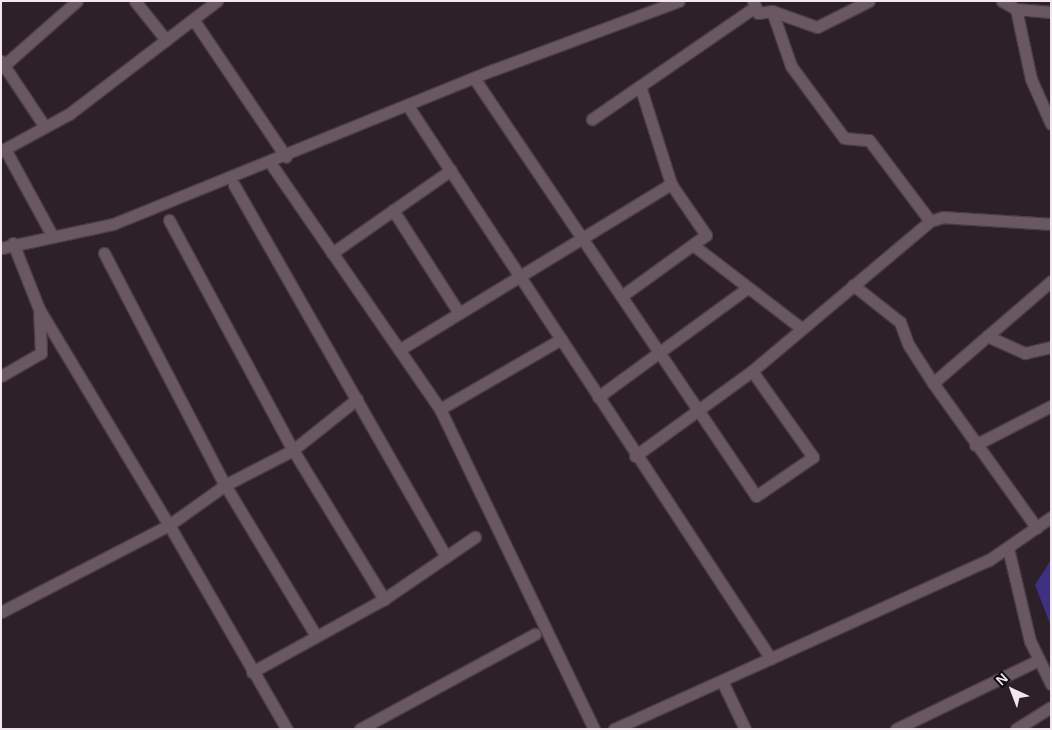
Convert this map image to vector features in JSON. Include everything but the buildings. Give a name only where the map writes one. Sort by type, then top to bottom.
[{"type":"street","points":[[45,127],[2,65],[77,1]]},
{"type":"street","points":[[135,1],[166,40]]},
{"type":"street","points":[[53,237],[3,150],[45,127],[217,1]]},
{"type":"street","points":[[1,248],[13,243],[53,237],[113,224],[271,164],[650,6],[679,1]]},
{"type":"street","points":[[592,119],[754,4],[758,13],[772,11],[817,27],[869,1]]},
{"type":"street","points":[[1002,1],[1051,12]]},
{"type":"street","points":[[1023,7],[1031,78],[1051,124]]},
{"type":"street","points":[[772,11],[790,66],[844,138],[869,140],[930,221]]},
{"type":"street","points":[[193,19],[286,157]]},
{"type":"street","points":[[474,78],[580,238],[623,295],[695,412],[756,496],[813,457],[752,371]]},
{"type":"street","points":[[623,295],[706,235],[671,184],[640,86]]},
{"type":"street","points":[[408,106],[520,274],[634,456],[771,659]]},
{"type":"street","points":[[271,164],[440,409],[594,729]]},
{"type":"street","points":[[332,253],[451,170]]},
{"type":"street","points":[[399,350],[520,274],[671,184]]},
{"type":"street","points":[[234,185],[446,556]]},
{"type":"street","points":[[393,210],[459,313]]},
{"type":"street","points":[[634,456],[752,371],[930,221],[943,217],[1051,224]]},
{"type":"street","points":[[170,220],[293,450],[384,599]]},
{"type":"street","points":[[13,243],[39,309],[169,525],[252,672],[287,729]]},
{"type":"street","points":[[693,245],[746,289],[801,328]]},
{"type":"street","points":[[104,253],[226,485],[316,636]]},
{"type":"street","points":[[933,383],[1051,281]]},
{"type":"street","points":[[853,285],[900,322],[908,344],[933,383],[1037,528]]},
{"type":"street","points":[[598,397],[746,289]]},
{"type":"street","points":[[1,376],[41,354],[39,309]]},
{"type":"street","points":[[987,336],[1025,353],[1051,347]]},
{"type":"street","points":[[440,409],[561,339]]},
{"type":"street","points":[[1,612],[169,525],[226,485],[293,450],[357,399]]},
{"type":"street","points":[[975,444],[1051,406]]},
{"type":"street","points":[[614,729],[771,659],[1008,548],[1051,517]]},
{"type":"street","points":[[252,672],[384,599],[475,537]]},
{"type":"street","points":[[1008,548],[1030,642],[1051,684]]},
{"type":"street","points":[[360,729],[535,634]]},
{"type":"street","points":[[896,729],[1039,660]]},
{"type":"street","points":[[722,681],[746,729]]},
{"type":"street","points":[[1016,729],[1051,708]]},
{"type":"shaded area","points":[[1051,560],[1051,626],[1035,585]]}]
